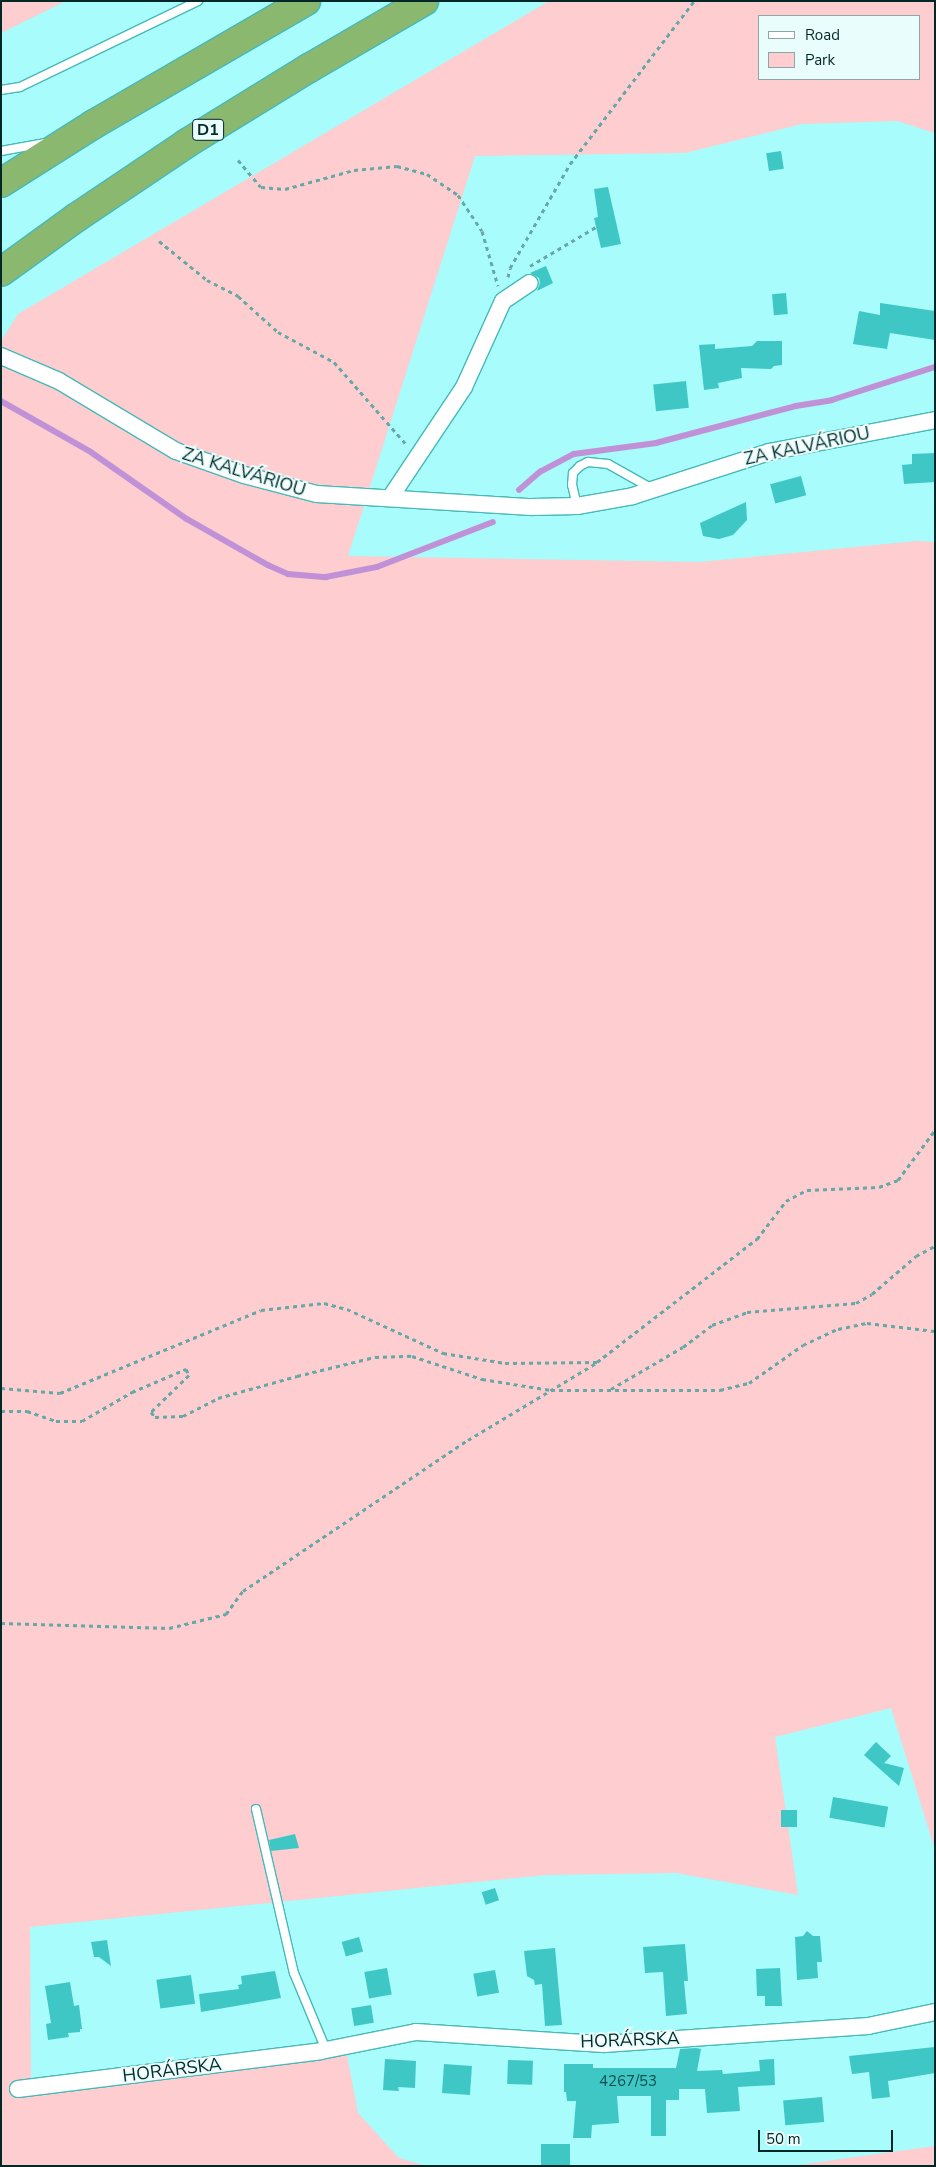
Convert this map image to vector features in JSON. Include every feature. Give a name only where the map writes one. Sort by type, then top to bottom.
[{"type":"highway","points":[[1,183],[70,139],[306,1]]},
{"type":"highway","name":"D1","points":[[1,272],[77,217],[187,143],[424,1]]},
{"type":"street","points":[[390,498],[416,456],[464,387],[503,301],[530,283]]},
{"type":"street","name":"ZA KALVÁRIOU","points":[[1,356],[59,382],[176,451],[244,475],[317,494],[532,507],[577,506],[607,502],[653,489],[768,452],[935,420]]},
{"type":"street","name":"HORÁRSKA","points":[[18,2089],[326,2050],[416,2032],[604,2044],[868,2026],[935,2012]]},
{"type":"lane","points":[[1,90],[20,86],[198,1]]},
{"type":"lane","points":[[1,151],[70,139]]},
{"type":"lane","points":[[577,506],[572,485],[573,473],[580,466],[588,462],[608,464],[653,489]]},
{"type":"lane","points":[[256,1809],[294,1973],[326,2050]]},
{"type":"path","points":[[503,301],[510,268],[570,164],[694,1]]},
{"type":"path","points":[[238,160],[262,187],[285,189],[354,170],[397,166],[427,174],[458,195],[482,231],[503,301]]},
{"type":"path","points":[[530,283],[524,270],[547,258],[579,235],[596,227]]},
{"type":"path","points":[[159,241],[207,280],[238,296],[278,332],[334,362],[416,456]]},
{"type":"path","points":[[1,1623],[169,1628],[226,1614],[243,1591],[468,1440],[597,1362],[757,1239],[786,1201],[806,1190],[879,1187],[898,1180],[935,1130]]},
{"type":"path","points":[[610,1389],[683,1347],[712,1325],[747,1312],[856,1304],[872,1294],[916,1256],[935,1246]]},
{"type":"path","points":[[1,1388],[60,1393],[261,1310],[324,1303],[347,1309],[444,1353],[505,1363],[597,1362]]},
{"type":"path","points":[[1,1411],[28,1410],[56,1421],[82,1421],[132,1392],[186,1369],[189,1375],[151,1412],[155,1418],[184,1416],[218,1398],[375,1357],[412,1356],[482,1379],[551,1390],[720,1390],[749,1383],[803,1345],[838,1329],[867,1324],[935,1331]]},
{"type":"green space","points":[[1,1],[66,1],[1,33]]},
{"type":"green space","points":[[549,1],[935,1],[935,133],[897,121],[802,124],[685,153],[475,156],[348,556],[699,562],[917,541],[935,542],[935,1850],[891,1708],[775,1737],[798,1895],[676,1873],[545,1875],[30,1927],[31,2081],[345,2045],[358,2113],[399,2158],[427,2166],[1,2166],[1,341],[18,314]]},
{"type":"green space","points":[[935,2146],[935,2166],[790,2166]]},
{"type":"building","points":[[781,151],[784,169],[769,171],[766,153]]},
{"type":"building","points":[[608,187],[621,244],[601,248],[594,218],[598,217],[594,189]]},
{"type":"building","points":[[546,266],[553,283],[537,291],[540,283],[539,278],[530,273]]},
{"type":"building","points":[[786,293],[788,314],[774,315],[772,294]]},
{"type":"building","points":[[880,303],[935,311],[935,340],[890,333],[887,349],[853,344],[859,311],[880,315]]},
{"type":"building","points":[[757,341],[782,341],[782,365],[774,366],[771,369],[741,368],[742,378],[718,383],[719,388],[704,390],[699,345],[715,344],[715,349],[752,346]]},
{"type":"building","points":[[686,381],[689,408],[656,411],[653,384]]},
{"type":"building","points":[[935,453],[935,482],[904,484],[902,465],[912,464],[912,454]]},
{"type":"building","points":[[801,476],[806,495],[775,504],[770,484]]},
{"type":"building","points":[[746,502],[747,520],[733,535],[719,539],[703,536],[700,523]]},
{"type":"building","points":[[876,1742],[891,1756],[884,1763],[904,1768],[899,1786],[864,1755]]},
{"type":"building","points":[[833,1797],[888,1807],[885,1827],[829,1818]]},
{"type":"building","points":[[781,1810],[797,1810],[797,1827],[781,1827]]},
{"type":"building","points":[[295,1834],[299,1848],[271,1851],[269,1840]]},
{"type":"building","points":[[495,1888],[499,1900],[486,1905],[482,1892]]},
{"type":"building","points":[[807,1931],[813,1936],[820,1936],[822,1962],[817,1962],[818,1978],[797,1980],[795,1937],[803,1936]]},
{"type":"building","points":[[359,1937],[363,1951],[346,1956],[342,1942]]},
{"type":"building","points":[[107,1940],[111,1966],[99,1957],[94,1957],[91,1942]]},
{"type":"building","points":[[685,1944],[688,1981],[684,1981],[687,2014],[666,2016],[663,1972],[645,1973],[643,1947]]},
{"type":"building","points":[[555,1948],[562,2025],[545,2026],[542,1984],[535,1985],[534,1980],[527,1976],[524,1951]]},
{"type":"building","points":[[387,1968],[392,1995],[369,1999],[364,1972]]},
{"type":"building","points":[[780,1968],[782,2006],[765,2006],[765,1996],[757,1996],[756,1969]]},
{"type":"building","points":[[495,1970],[499,1993],[477,1996],[473,1974]]},
{"type":"building","points":[[275,1971],[281,1998],[201,2012],[199,1994],[239,1989],[238,1985],[242,1984],[241,1976]]},
{"type":"building","points":[[191,1975],[195,2004],[160,2009],[156,1980]]},
{"type":"building","points":[[70,1982],[74,2006],[79,2005],[82,2029],[80,2029],[80,2032],[68,2033],[69,2037],[48,2040],[46,2024],[51,2023],[45,1986]]},
{"type":"building","points":[[371,2005],[374,2023],[354,2026],[351,2008]]},
{"type":"building","points":[[935,2047],[935,2073],[888,2081],[890,2097],[872,2099],[869,2072],[852,2074],[849,2056]]},
{"type":"building","points":[[680,2049],[701,2049],[697,2071],[722,2070],[723,2074],[760,2071],[759,2060],[774,2059],[775,2085],[738,2087],[740,2111],[707,2113],[705,2089],[679,2089],[679,2100],[666,2100],[666,2136],[651,2136],[651,2096],[617,2096],[619,2123],[592,2125],[591,2138],[573,2138],[576,2101],[567,2101],[566,2092],[564,2092],[564,2064],[593,2064],[593,2068],[676,2068]]},
{"type":"building","points":[[385,2059],[416,2061],[415,2088],[398,2087],[399,2091],[383,2090]]},
{"type":"building","points":[[508,2060],[533,2061],[532,2085],[507,2084]]},
{"type":"building","points":[[444,2064],[472,2066],[470,2095],[442,2093]]},
{"type":"building","points":[[822,2097],[824,2122],[785,2125],[783,2100]]},
{"type":"building","points":[[541,2144],[570,2144],[570,2166],[541,2166]]},
{"type":"waterway","points":[[519,490],[540,472],[574,454],[656,443],[796,406],[832,400],[935,367]]},
{"type":"waterway","points":[[1,401],[91,452],[187,519],[268,565],[288,574],[326,577],[377,567],[493,522]]}]
